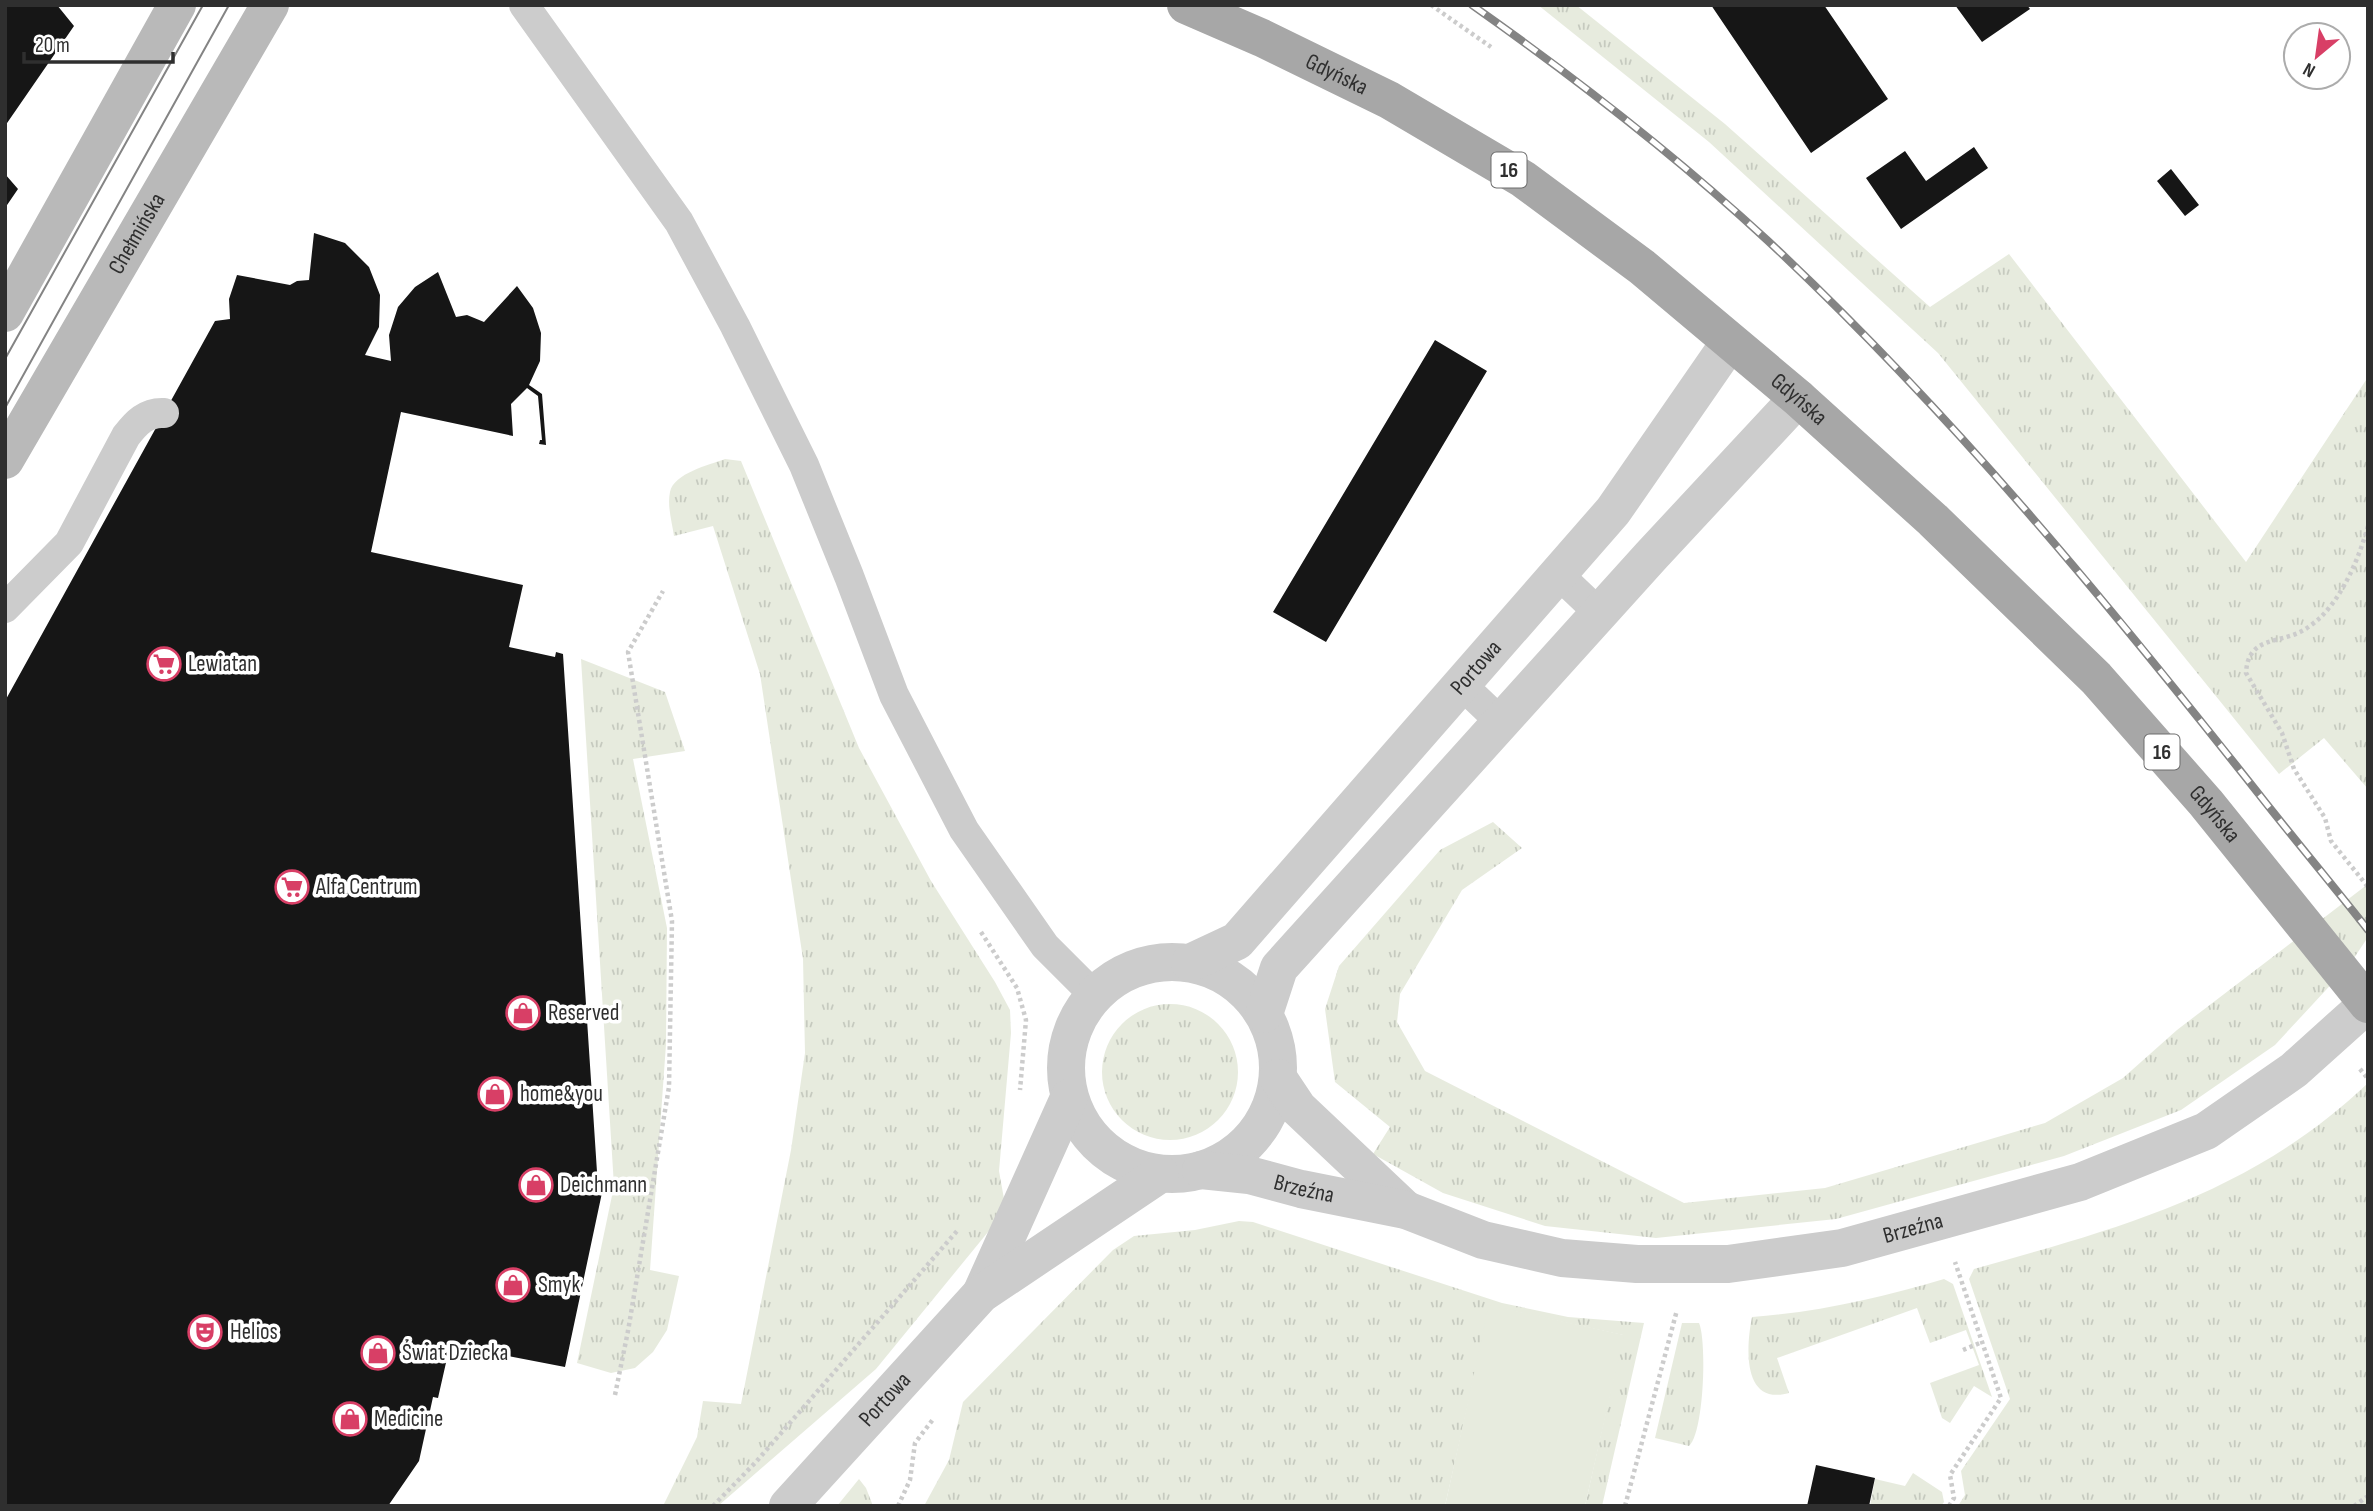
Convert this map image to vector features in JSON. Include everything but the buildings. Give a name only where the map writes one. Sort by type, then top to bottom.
[{"type":"main road","points":[[5,313],[177,5]]},
{"type":"main road","name":"Chełmińska","points":[[5,460],[270,5]]},
{"type":"main road","name":"Gdyńska","points":[[1186,5],[1262,38],[1389,100],[1523,179],[1642,267],[1798,398],[1933,520],[2096,678],[2206,803],[2368,1003]]},
{"type":"street","name":"Portowa","points":[[1190,963],[1237,941],[1613,511],[1730,342]]},
{"type":"street","points":[[1264,1014],[1279,968],[1798,398]]},
{"type":"street","points":[[1190,963],[1230,979],[1258,1005],[1274,1039],[1278,1078],[1265,1120],[1238,1151],[1201,1170],[1160,1174],[1120,1161],[1086,1131],[1069,1098],[1065,1060],[1078,1016],[1094,995],[1116,977],[1142,965],[1190,963]]},
{"type":"street","name":"Brzeźna","points":[[1201,1170],[1249,1175],[1301,1189],[1406,1210],[1483,1240],[1562,1258],[1637,1264],[1728,1264],[1842,1248],[2080,1182],[2206,1131],[2294,1070],[2368,1003]]},
{"type":"street","name":"Brzeźna","points":[[1278,1078],[1298,1108],[1406,1210]]},
{"type":"street","name":"Portowa","points":[[981,1294],[1069,1098]]},
{"type":"street","name":"Portowa","points":[[788,1506],[981,1294],[1160,1174]]},
{"type":"lane","points":[[524,5],[685,233],[804,466],[894,695],[964,830],[1045,946],[1094,995]]},
{"type":"lane","points":[[5,608],[69,543],[126,436],[136,423],[146,416],[164,413]]},
{"type":"lane","points":[[1558,574],[1600,613]]},
{"type":"lane","points":[[1461,684],[1501,722]]},
{"type":"path","points":[[1431,5],[1491,47]]},
{"type":"path","points":[[2368,526],[2362,547],[2344,585],[2321,617],[2302,631],[2264,643],[2253,650],[2246,662],[2246,673],[2282,733],[2294,769],[2325,818],[2331,841],[2368,887]]},
{"type":"path","points":[[615,1395],[669,1087],[672,920],[628,652],[663,592]]},
{"type":"path","points":[[713,1506],[755,1462],[964,1223]]},
{"type":"path","points":[[1949,1506],[1954,1498],[1950,1475],[2001,1398],[1955,1261]]},
{"type":"path","points":[[1625,1506],[1678,1306]]},
{"type":"path","points":[[1963,1350],[1982,1342]]},
{"type":"path","points":[[898,1506],[910,1480],[915,1443]]},
{"type":"path","points":[[2354,1506],[2368,1496]]},
{"type":"green space","points":[[1538,5],[1576,5],[1725,124],[1930,307],[2009,254],[2246,562],[2368,377],[2368,789],[2324,738],[2279,774],[1938,353],[1709,142]]},
{"type":"green space","points":[[725,459],[741,461],[859,748],[931,881],[1010,1010],[1011,1033],[999,1171],[1006,1210],[876,1369],[718,1506],[663,1506],[697,1437],[703,1401],[741,1404],[791,1150],[805,1053],[803,959],[760,674],[713,526],[674,536],[670,514],[670,492],[678,480]]},
{"type":"green space","points":[[581,659],[665,692],[685,751],[633,759],[667,928],[666,1044],[650,1270],[679,1276],[667,1330],[653,1352],[635,1368],[611,1373],[577,1363],[614,1186]]},
{"type":"green space","points":[[1493,822],[1522,848],[1462,890],[1400,994],[1397,1022],[1425,1071],[1684,1203],[1825,1188],[2045,1123],[2123,1078],[2177,1030],[2368,884],[2368,937],[2350,964],[2275,1045],[2181,1110],[2064,1156],[1836,1219],[1656,1238],[1545,1226],[1443,1193],[1373,1154],[1390,1127],[1335,1082],[1325,1009],[1339,966],[1440,850]]},
{"type":"green space","points":[[1170,1004],[1196,1009],[1218,1024],[1233,1046],[1238,1072],[1233,1098],[1218,1120],[1196,1135],[1170,1140],[1144,1135],[1122,1120],[1107,1098],[1102,1072],[1107,1046],[1122,1024],[1144,1009]]},
{"type":"green space","points":[[2368,1083],[2368,1506],[1958,1506],[1965,1495],[1961,1471],[2010,1399],[1969,1279],[1974,1269],[2134,1221],[2232,1179],[2278,1153],[2324,1121]]},
{"type":"green space","points":[[1239,1221],[1253,1222],[1502,1303],[1568,1317],[1644,1323],[1602,1506],[1585,1506],[1623,1335],[1490,1306],[1445,1506],[924,1506],[949,1460],[963,1402],[1113,1250],[1134,1236],[1195,1230]]},
{"type":"green space","points":[[1944,1279],[1953,1284],[1992,1397],[1974,1386],[1950,1423],[1942,1418],[1930,1383],[1979,1365],[1966,1330],[1930,1343],[1917,1308],[1777,1358],[1789,1393],[1774,1395],[1763,1391],[1755,1383],[1749,1358],[1752,1317],[1849,1303]]},
{"type":"green space","points":[[1489,1305],[1624,1335],[1585,1506],[1445,1506]]},
{"type":"green space","points":[[1682,1323],[1699,1323],[1703,1348],[1701,1406],[1694,1438],[1689,1446],[1655,1438]]},
{"type":"green space","points":[[1913,1473],[1942,1492],[1944,1502],[1941,1506],[1870,1506],[1875,1479],[1905,1486]]},
{"type":"green space","points":[[859,1479],[873,1506],[837,1506]]},
{"type":"tram line","points":[[5,359],[203,5]]},
{"type":"tram line","points":[[5,408],[229,5]]},
{"type":"railway","points":[[1472,5],[1660,147],[1767,240],[1899,371],[1962,438],[2083,577],[2368,930]]},
{"type":"place","name":"Lewiatan","points":[[164,664]]},
{"type":"place","name":"Alfa Centrum","points":[[292,887]]},
{"type":"place","name":"Reserved","points":[[523,1013]]},
{"type":"place","name":"home&you","points":[[495,1094]]},
{"type":"place","name":"Deichmann","points":[[536,1185]]},
{"type":"place","name":"Smyk","points":[[513,1285]]},
{"type":"place","name":"Helios","points":[[205,1332]]},
{"type":"place","name":"Świat Dziecka","points":[[378,1353]]},
{"type":"place","name":"Medicine","points":[[350,1419]]}]
